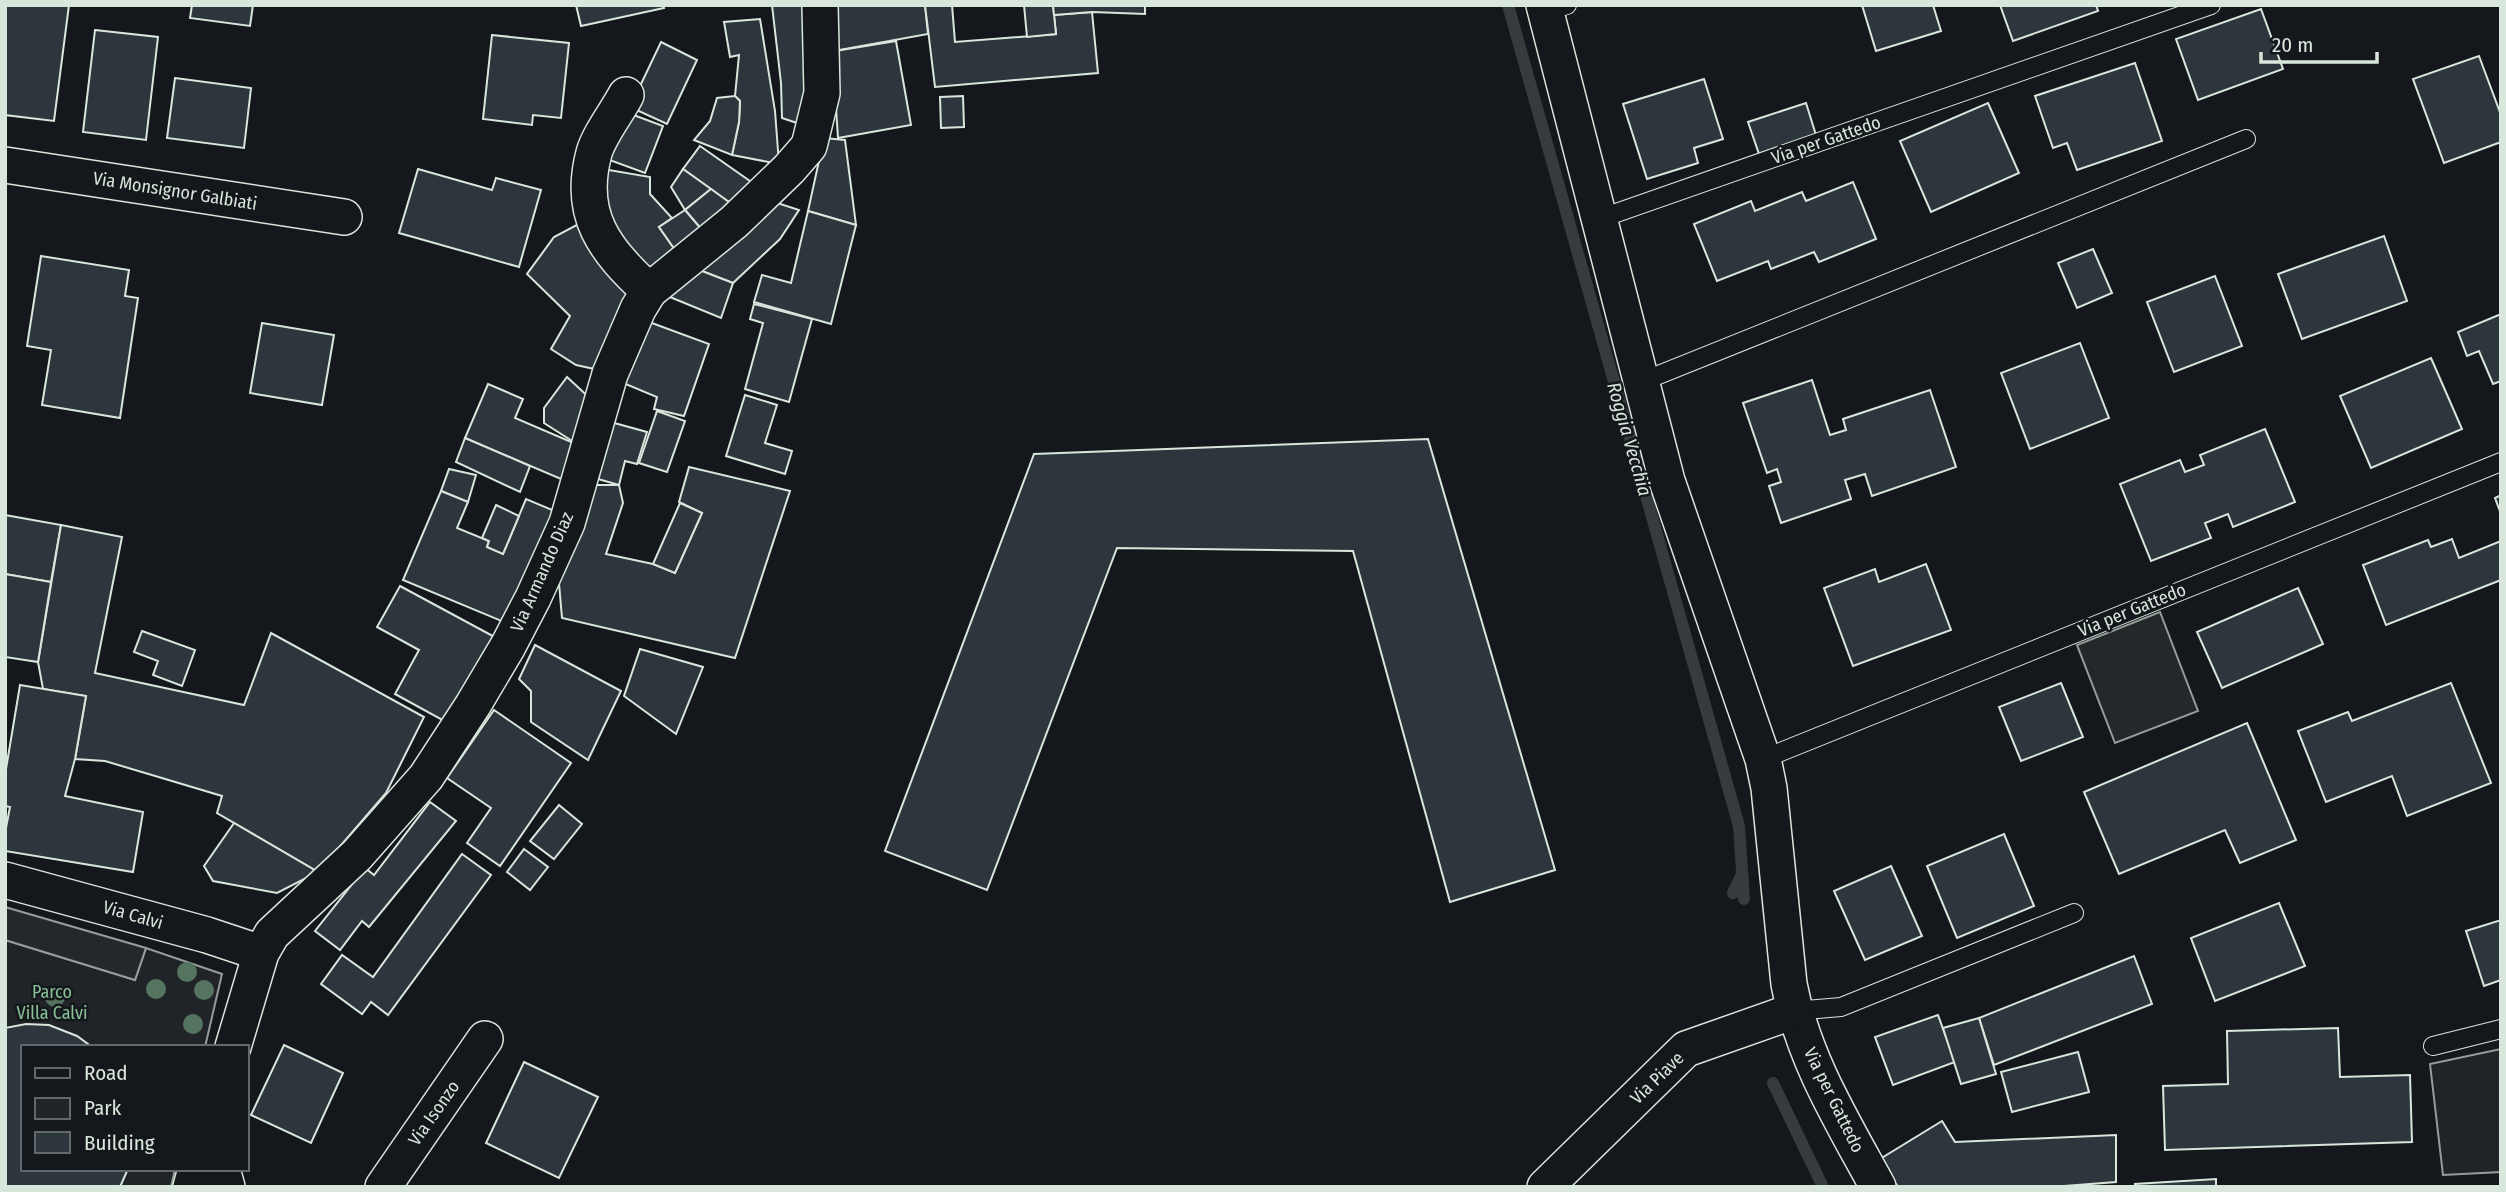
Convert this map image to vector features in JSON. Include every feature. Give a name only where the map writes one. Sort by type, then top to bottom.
[{"type":"street","name":"Via Armando Diaz","points":[[234,1045],[261,953],[272,934],[358,855],[426,777],[487,681],[533,597],[567,523],[610,374],[638,309],[649,291],[734,222],[809,146],[822,93],[820,5]]},
{"type":"street","name":"Via per Gattedo","points":[[1552,7],[1599,219],[1667,481],[1763,759],[1769,788],[1794,1011],[1821,1083],[1878,1187]]},
{"type":"street","points":[[626,95],[595,151],[588,196],[599,233],[619,263],[649,291]]},
{"type":"street","name":"Via Monsignor Galbiati","points":[[5,165],[344,217]]},
{"type":"street","name":"Via Calvi","points":[[5,880],[207,935],[261,953]]},
{"type":"street","name":"Via Piave","points":[[1545,1187],[1686,1049],[1794,1011]]},
{"type":"street","name":"Via Isonzo","points":[[383,1187],[485,1039]]},
{"type":"lane","name":"Via per Gattedo","points":[[1599,219],[2211,5]]},
{"type":"lane","points":[[1641,382],[2246,139]]},
{"type":"lane","name":"Via per Gattedo","points":[[1763,759],[2501,462]]},
{"type":"lane","points":[[1794,1011],[1841,1007],[2074,913]]},
{"type":"lane","points":[[2433,1046],[2501,1029]]},
{"type":"green space","name":"Parco Villa Calvi","points":[[5,940],[135,980],[146,948],[222,974],[205,1045],[21,1045],[21,1171],[175,1171],[171,1187],[5,1187]]},
{"type":"green space","points":[[2501,1049],[2501,1172],[2443,1175],[2430,1064]]},
{"type":"shaded area","points":[[2160,612],[2198,711],[2115,743],[2077,645]]},
{"type":"shaded area","points":[[5,907],[146,948],[135,980],[5,940]]},
{"type":"building","points":[[5,5],[69,5],[54,121],[5,115]]},
{"type":"building","points":[[192,5],[253,5],[250,26],[190,18]]},
{"type":"building","points":[[576,5],[663,5],[664,8],[581,26]]},
{"type":"building","points":[[772,5],[810,5],[812,128],[782,118]]},
{"type":"building","points":[[825,5],[925,5],[928,34],[823,53]]},
{"type":"building","points":[[925,5],[952,5],[955,42],[1056,34],[1054,15],[1092,12],[1098,73],[935,87]]},
{"type":"building","points":[[1024,5],[1053,5],[1056,34],[1027,37]]},
{"type":"building","points":[[1053,5],[1145,5],[1145,14],[1092,12],[1054,15]]},
{"type":"building","points":[[1862,5],[1933,5],[1941,31],[1876,51]]},
{"type":"building","points":[[2000,5],[2096,5],[2098,11],[2013,41]]},
{"type":"building","points":[[2261,9],[2283,69],[2198,100],[2176,39]]},
{"type":"building","points":[[760,19],[775,111],[779,164],[732,155],[739,122],[740,101],[735,96],[739,55],[730,57],[724,22]]},
{"type":"building","points":[[95,30],[158,37],[146,140],[83,132]]},
{"type":"building","points":[[492,35],[569,43],[561,118],[533,115],[532,125],[483,119]]},
{"type":"building","points":[[896,41],[911,125],[838,138],[835,93],[823,53]]},
{"type":"building","points":[[661,42],[697,60],[667,124],[630,107]]},
{"type":"building","points":[[2479,56],[2501,115],[2501,142],[2444,163],[2413,79]]},
{"type":"building","points":[[2135,63],[2162,141],[2077,170],[2067,143],[2053,148],[2035,96]]},
{"type":"building","points":[[175,78],[251,88],[244,148],[167,138]]},
{"type":"building","points":[[1704,79],[1723,139],[1694,148],[1698,163],[1647,179],[1623,104]]},
{"type":"building","points":[[735,96],[740,101],[739,122],[732,155],[694,140],[710,121],[717,98]]},
{"type":"building","points":[[963,96],[964,127],[941,128],[940,97]]},
{"type":"building","points":[[1806,103],[1816,135],[1759,154],[1748,122]]},
{"type":"building","points":[[1988,103],[2019,173],[1931,212],[1900,141]]},
{"type":"building","points":[[623,111],[663,126],[645,173],[604,158]]},
{"type":"building","points":[[824,138],[845,140],[856,225],[808,211]]},
{"type":"building","points":[[700,146],[757,186],[740,210],[683,169]]},
{"type":"building","points":[[418,169],[492,190],[496,178],[541,190],[519,267],[399,233]]},
{"type":"building","points":[[603,169],[650,177],[650,194],[672,218],[659,227],[680,257],[646,282],[598,214]]},
{"type":"building","points":[[683,169],[711,189],[685,210],[671,187]]},
{"type":"building","points":[[1853,182],[1876,239],[1819,262],[1814,252],[1771,269],[1768,261],[1717,281],[1694,224],[1751,201],[1755,211],[1802,192],[1806,201]]},
{"type":"building","points":[[711,189],[740,210],[708,237],[685,210]]},
{"type":"building","points":[[765,199],[799,210],[780,239],[733,283],[689,266]]},
{"type":"building","points":[[685,210],[708,237],[680,257],[659,227]]},
{"type":"building","points":[[808,211],[856,225],[831,324],[754,302],[762,275],[791,283]]},
{"type":"building","points":[[586,220],[637,301],[604,371],[576,365],[551,349],[570,316],[527,274],[554,237]]},
{"type":"building","points":[[2384,236],[2407,301],[2302,339],[2278,274]]},
{"type":"building","points":[[2093,249],[2112,293],[2077,308],[2058,263]]},
{"type":"building","points":[[41,256],[129,270],[125,296],[138,298],[120,418],[42,405],[51,350],[27,346]]},
{"type":"building","points":[[689,266],[733,283],[721,318],[665,295]]},
{"type":"building","points":[[2215,276],[2242,346],[2174,372],[2147,302]]},
{"type":"building","points":[[754,304],[812,319],[789,402],[745,389],[763,323],[750,319]]},
{"type":"building","points":[[2501,314],[2501,381],[2493,384],[2479,351],[2467,356],[2458,332]]},
{"type":"building","points":[[641,319],[709,344],[684,416],[654,409],[657,397],[616,380]]},
{"type":"building","points":[[262,323],[334,335],[322,405],[250,393]]},
{"type":"building","points":[[2080,343],[2109,418],[2030,449],[2001,373]]},
{"type":"building","points":[[2431,358],[2462,429],[2371,468],[2340,396]]},
{"type":"building","points":[[567,377],[594,402],[580,446],[544,423],[544,408]]},
{"type":"building","points":[[1812,380],[1830,435],[1846,430],[1843,419],[1930,390],[1956,467],[1872,496],[1865,474],[1845,480],[1851,499],[1781,523],[1769,486],[1781,482],[1777,469],[1767,473],[1743,403]]},
{"type":"building","points":[[488,384],[523,399],[515,418],[583,447],[568,482],[465,438]]},
{"type":"building","points":[[745,395],[777,405],[765,443],[792,451],[785,474],[726,456]]},
{"type":"building","points":[[657,411],[685,421],[667,472],[639,463]]},
{"type":"building","points":[[607,421],[647,432],[637,464],[625,461],[619,485],[591,477]]},
{"type":"building","points":[[2265,429],[2295,502],[2233,527],[2228,514],[2205,523],[2211,538],[2151,561],[2120,484],[2180,460],[2185,472],[2204,465],[2200,455]]},
{"type":"building","points":[[465,438],[530,466],[520,492],[456,462]]},
{"type":"building","points":[[1428,439],[1555,870],[1450,902],[1353,551],[1117,548],[987,890],[885,851],[1034,454]]},
{"type":"building","points":[[689,467],[790,491],[735,658],[562,618],[558,572],[590,485],[619,485],[623,503],[606,554],[653,564],[675,573],[702,513],[679,502]]},
{"type":"building","points":[[449,469],[476,475],[468,502],[441,491]]},
{"type":"building","points":[[441,491],[468,502],[457,528],[489,541],[487,547],[503,554],[526,499],[564,515],[516,627],[403,580]]},
{"type":"building","points":[[2501,495],[2501,514],[2495,498]]},
{"type":"building","points":[[680,503],[702,513],[675,573],[653,564]]},
{"type":"building","points":[[496,505],[519,516],[503,554],[487,547],[489,541],[482,538]]},
{"type":"building","points":[[5,515],[61,525],[51,582],[5,574]]},
{"type":"building","points":[[61,525],[122,537],[95,673],[244,705],[271,633],[424,717],[386,793],[318,872],[217,813],[222,796],[105,761],[75,759],[86,696],[43,689],[38,662]]},
{"type":"building","points":[[2452,539],[2459,558],[2501,541],[2501,580],[2386,625],[2363,565],[2428,540],[2431,547]]},
{"type":"building","points":[[1926,564],[1951,630],[1853,666],[1824,588],[1875,569],[1879,582]]},
{"type":"building","points":[[5,574],[51,582],[38,662],[5,657]]},
{"type":"building","points":[[400,586],[502,641],[455,727],[395,694],[419,650],[377,627]]},
{"type":"building","points":[[2298,588],[2323,644],[2222,688],[2197,632]]},
{"type":"building","points":[[142,631],[195,650],[182,686],[153,675],[158,661],[134,652]]},
{"type":"building","points":[[535,645],[621,691],[588,760],[531,722],[531,691],[519,679]]},
{"type":"building","points":[[640,649],[703,667],[676,734],[624,696]]},
{"type":"building","points":[[2061,683],[2083,737],[2021,761],[1999,707]]},
{"type":"building","points":[[2451,683],[2491,783],[2407,816],[2392,776],[2326,802],[2298,731],[2348,712],[2352,721]]},
{"type":"building","points":[[20,685],[86,696],[75,759],[65,796],[143,812],[133,872],[5,851],[10,807],[5,806],[5,775]]},
{"type":"building","points":[[494,710],[571,763],[500,866],[467,843],[491,808],[447,778]]},
{"type":"building","points":[[2247,723],[2296,840],[2240,863],[2225,830],[2119,874],[2084,792]]},
{"type":"building","points":[[430,802],[456,821],[369,927],[362,921],[340,950],[315,931],[365,868],[374,875]]},
{"type":"building","points":[[559,805],[582,824],[554,859],[530,841]]},
{"type":"building","points":[[234,823],[318,872],[277,893],[213,881],[204,866]]},
{"type":"building","points":[[2004,834],[2034,906],[1957,938],[1927,866]]},
{"type":"building","points":[[524,849],[548,867],[530,890],[507,872]]},
{"type":"building","points":[[462,854],[491,875],[388,1015],[371,1002],[362,1014],[321,984],[342,955],[373,977]]},
{"type":"building","points":[[1891,866],[1922,936],[1865,960],[1834,891]]},
{"type":"building","points":[[2279,903],[2305,966],[2215,1001],[2191,938]]},
{"type":"building","points":[[2501,920],[2501,980],[2484,986],[2466,931]]},
{"type":"building","points":[[2134,956],[2152,1004],[1994,1065],[1979,1018]]},
{"type":"building","points":[[1938,1015],[1955,1062],[1893,1085],[1875,1037]]},
{"type":"building","points":[[1979,1018],[1996,1074],[1961,1084],[1943,1028]]},
{"type":"building","points":[[26,1024],[49,1025],[77,1036],[89,1045],[21,1045],[21,1171],[127,1171],[120,1187],[5,1187],[5,1028]]},
{"type":"building","points":[[2338,1028],[2340,1077],[2410,1075],[2412,1142],[2165,1150],[2163,1086],[2228,1084],[2227,1031]]},
{"type":"building","points":[[284,1045],[343,1073],[311,1143],[251,1115]]},
{"type":"building","points":[[2078,1052],[2089,1092],[2012,1112],[2001,1072]]},
{"type":"building","points":[[524,1062],[598,1097],[559,1178],[486,1143]]},
{"type":"building","points":[[1942,1121],[1955,1142],[2116,1135],[2116,1182],[2051,1187],[1898,1187],[1880,1159]]},
{"type":"building","points":[[2216,1179],[2216,1187],[2135,1187],[2135,1184]]},
{"type":"waterway","name":"Roggia Vecchia","points":[[1508,5],[1739,826],[1744,899]]},
{"type":"waterway","points":[[1733,893],[1742,874]]},
{"type":"waterway","points":[[1773,1083],[1823,1187]]}]
